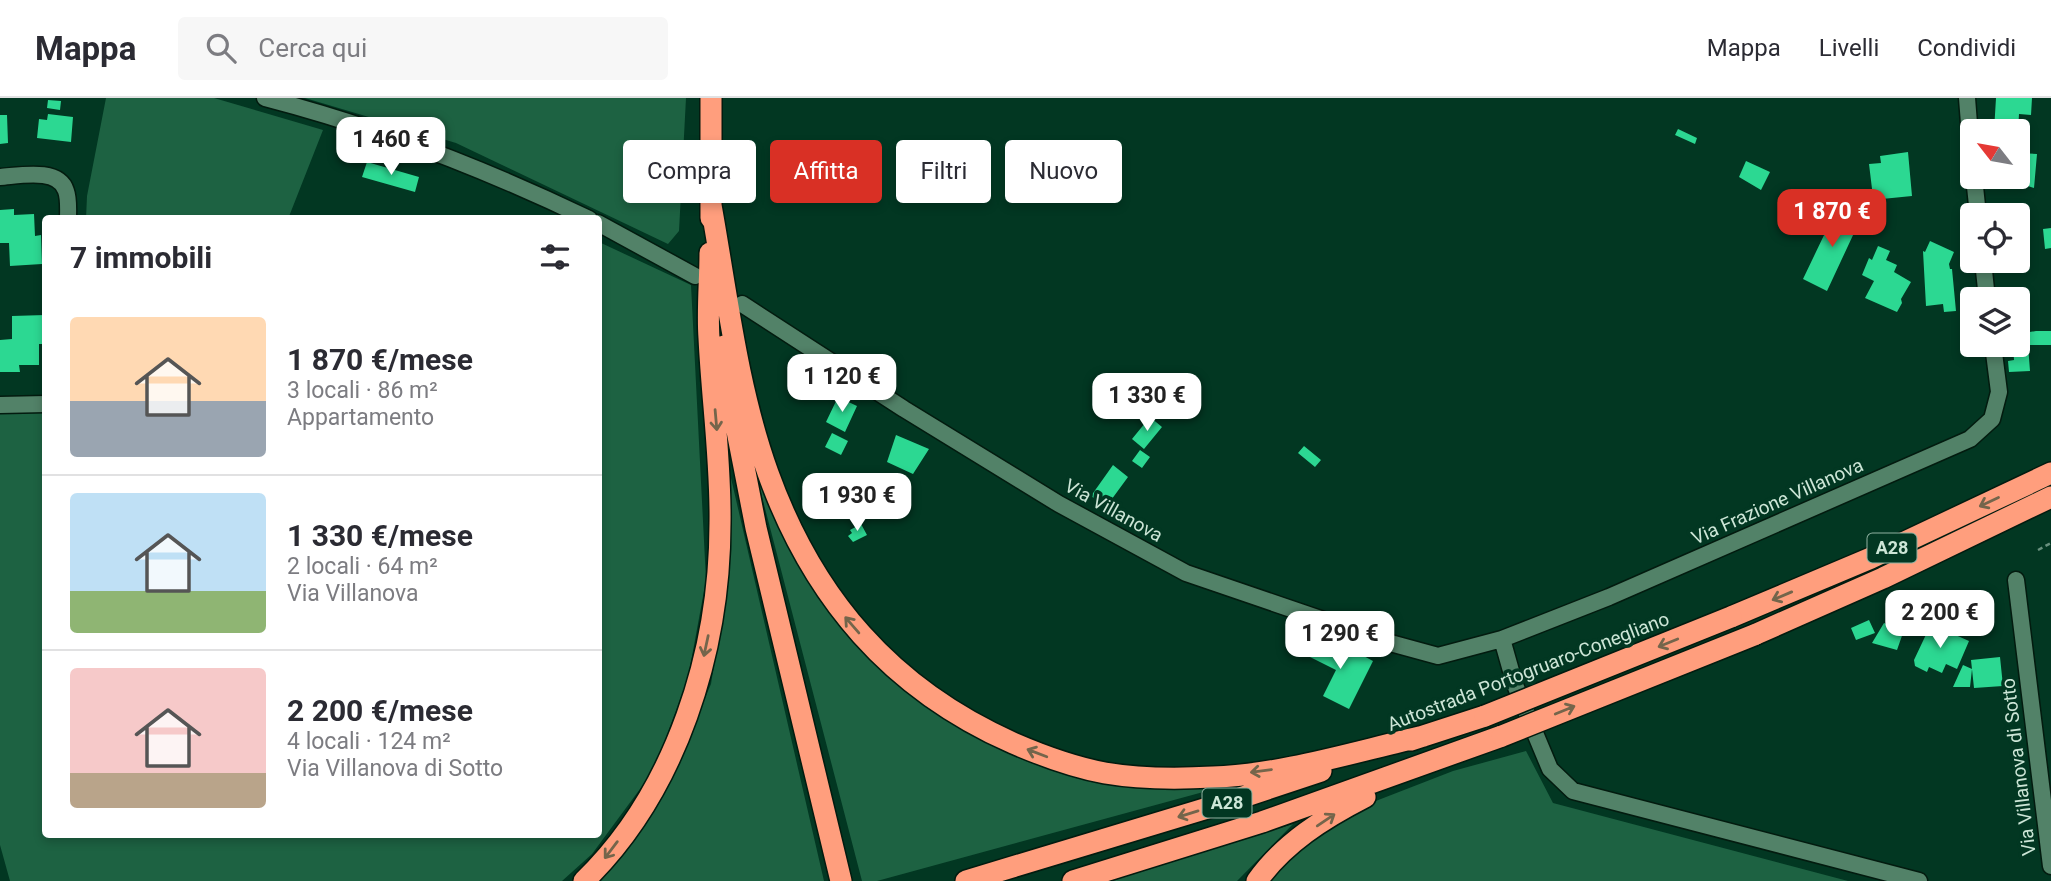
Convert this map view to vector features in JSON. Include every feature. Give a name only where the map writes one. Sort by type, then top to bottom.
[{"type":"highway","points":[[584,881],[625,831],[671,754],[700,675],[711,621],[720,513],[720,461],[708,337],[711,98]]},
{"type":"highway","points":[[711,205],[733,334],[753,425],[792,531],[814,574],[842,613],[876,652],[914,685],[955,714],[1031,751],[1067,764],[1106,773],[1152,778],[1216,777],[1282,768],[1424,736]]},
{"type":"highway","points":[[711,205],[728,385],[756,528],[839,873]]},
{"type":"highway","name":"Autostrada Portogruaro-Conegliano","points":[[966,881],[1234,800],[1485,716],[1871,558],[2051,473]]},
{"type":"highway","name":"A28","points":[[1073,881],[1262,822],[1502,736],[1754,635],[1883,578],[2051,497]]},
{"type":"highway","points":[[1257,881],[1280,854],[1329,817],[1444,757]]},
{"type":"street","points":[[265,98],[335,116],[477,168],[580,215]]},
{"type":"street","points":[[1967,98],[1969,119]]},
{"type":"street","points":[[0,177],[40,175],[57,180],[67,192],[68,215]]},
{"type":"street","points":[[602,225],[695,276]]},
{"type":"street","name":"Via Villanova","points":[[742,304],[1059,504],[1186,573],[1394,644],[1438,656],[1502,639]]},
{"type":"street","name":"Via Frazione Villanova","points":[[1502,639],[1609,597],[1970,439],[1992,419],[1999,392],[1995,357]]},
{"type":"street","points":[[0,405],[42,404]]},
{"type":"street","name":"Via Villanova di Sotto","points":[[2016,580],[2051,866]]},
{"type":"street","points":[[1502,639],[1515,685],[1550,769],[1573,790],[1919,881]]},
{"type":"path","points":[[2038,550],[2051,543]]},
{"type":"green space","points":[[106,98],[214,98],[323,130],[290,215],[86,215],[87,196]]},
{"type":"green space","points":[[305,98],[686,98],[684,140],[623,140],[623,203],[680,203],[679,231],[668,244],[456,143]]},
{"type":"green space","points":[[602,243],[691,285],[706,580],[688,678],[654,770],[592,854],[562,881],[10,881],[0,845],[0,405],[42,401],[42,838],[602,838]]},
{"type":"green space","points":[[754,466],[780,528],[833,614],[910,694],[997,744],[1229,785],[877,881],[862,881]]},
{"type":"green space","points":[[731,478],[824,881],[596,881],[673,772],[711,684],[726,588]]},
{"type":"green space","points":[[1526,751],[1553,803],[1848,881],[1263,881],[1293,849],[1368,804],[1453,771]]},
{"type":"green space","points":[[1293,824],[1237,881],[1108,881]]},
{"type":"building","points":[[1996,98],[2032,98],[2031,115],[2019,114],[2019,119],[1995,119]]},
{"type":"building","points":[[48,100],[61,101],[60,110],[47,108]]},
{"type":"building","points":[[48,114],[73,117],[71,142],[37,138],[39,119],[47,120]]},
{"type":"building","points":[[0,115],[7,115],[8,143],[0,144]]},
{"type":"building","points":[[1678,129],[1697,138],[1695,144],[1675,135]]},
{"type":"building","points":[[1908,152],[1912,196],[1882,199],[1873,197],[1869,164],[1881,163],[1880,156]]},
{"type":"building","points":[[2030,154],[2037,154],[2034,188],[2030,187]]},
{"type":"building","points":[[1746,161],[1770,172],[1761,190],[1739,177]]},
{"type":"building","points":[[367,162],[419,177],[415,192],[362,177]]},
{"type":"building","points":[[1837,208],[1861,218],[1827,291],[1803,279]]},
{"type":"building","points":[[14,209],[14,215],[34,214],[35,236],[41,235],[42,264],[10,266],[9,243],[0,243],[0,210]]},
{"type":"building","points":[[2051,228],[2051,248],[2045,249],[2043,229]]},
{"type":"building","points":[[1930,241],[1954,252],[1949,264],[1952,269],[1956,311],[1944,312],[1943,304],[1926,306],[1923,251],[1925,252]]},
{"type":"building","points":[[1878,246],[1890,251],[1886,260],[1897,265],[1894,272],[1911,282],[1897,312],[1865,298],[1874,281],[1862,275]]},
{"type":"building","points":[[42,315],[39,365],[19,365],[20,372],[0,372],[0,340],[12,339],[12,316]]},
{"type":"building","points":[[2051,331],[2051,345],[2030,345],[2030,332]]},
{"type":"building","points":[[2014,357],[2029,357],[2030,371],[2009,372],[2008,361],[2014,360]]},
{"type":"building","points":[[838,397],[857,406],[845,432],[826,422]]},
{"type":"building","points":[[1150,417],[1162,427],[1144,449],[1132,439]]},
{"type":"building","points":[[832,433],[848,441],[841,455],[825,447]]},
{"type":"building","points":[[896,435],[929,449],[913,474],[887,462]]},
{"type":"building","points":[[1304,446],[1321,460],[1315,467],[1298,453]]},
{"type":"building","points":[[1140,450],[1150,457],[1142,468],[1132,461]]},
{"type":"building","points":[[1113,465],[1128,477],[1106,507],[1091,496]]},
{"type":"building","points":[[861,524],[867,535],[853,542],[848,536],[852,533],[850,530]]},
{"type":"building","points":[[1869,620],[1875,633],[1856,640],[1851,628]]},
{"type":"building","points":[[1884,623],[1904,630],[1897,650],[1872,643]]},
{"type":"building","points":[[1931,624],[1969,641],[1957,669],[1946,664],[1942,673],[1929,667],[1927,672],[1915,666],[1914,660]]},
{"type":"building","points":[[1310,637],[1343,653],[1347,647],[1373,661],[1349,709],[1323,696],[1336,670],[1302,653]]},
{"type":"building","points":[[2000,657],[2003,686],[1974,688],[1971,660]]},
{"type":"building","points":[[1963,665],[1972,669],[1970,687],[1953,687]]}]
